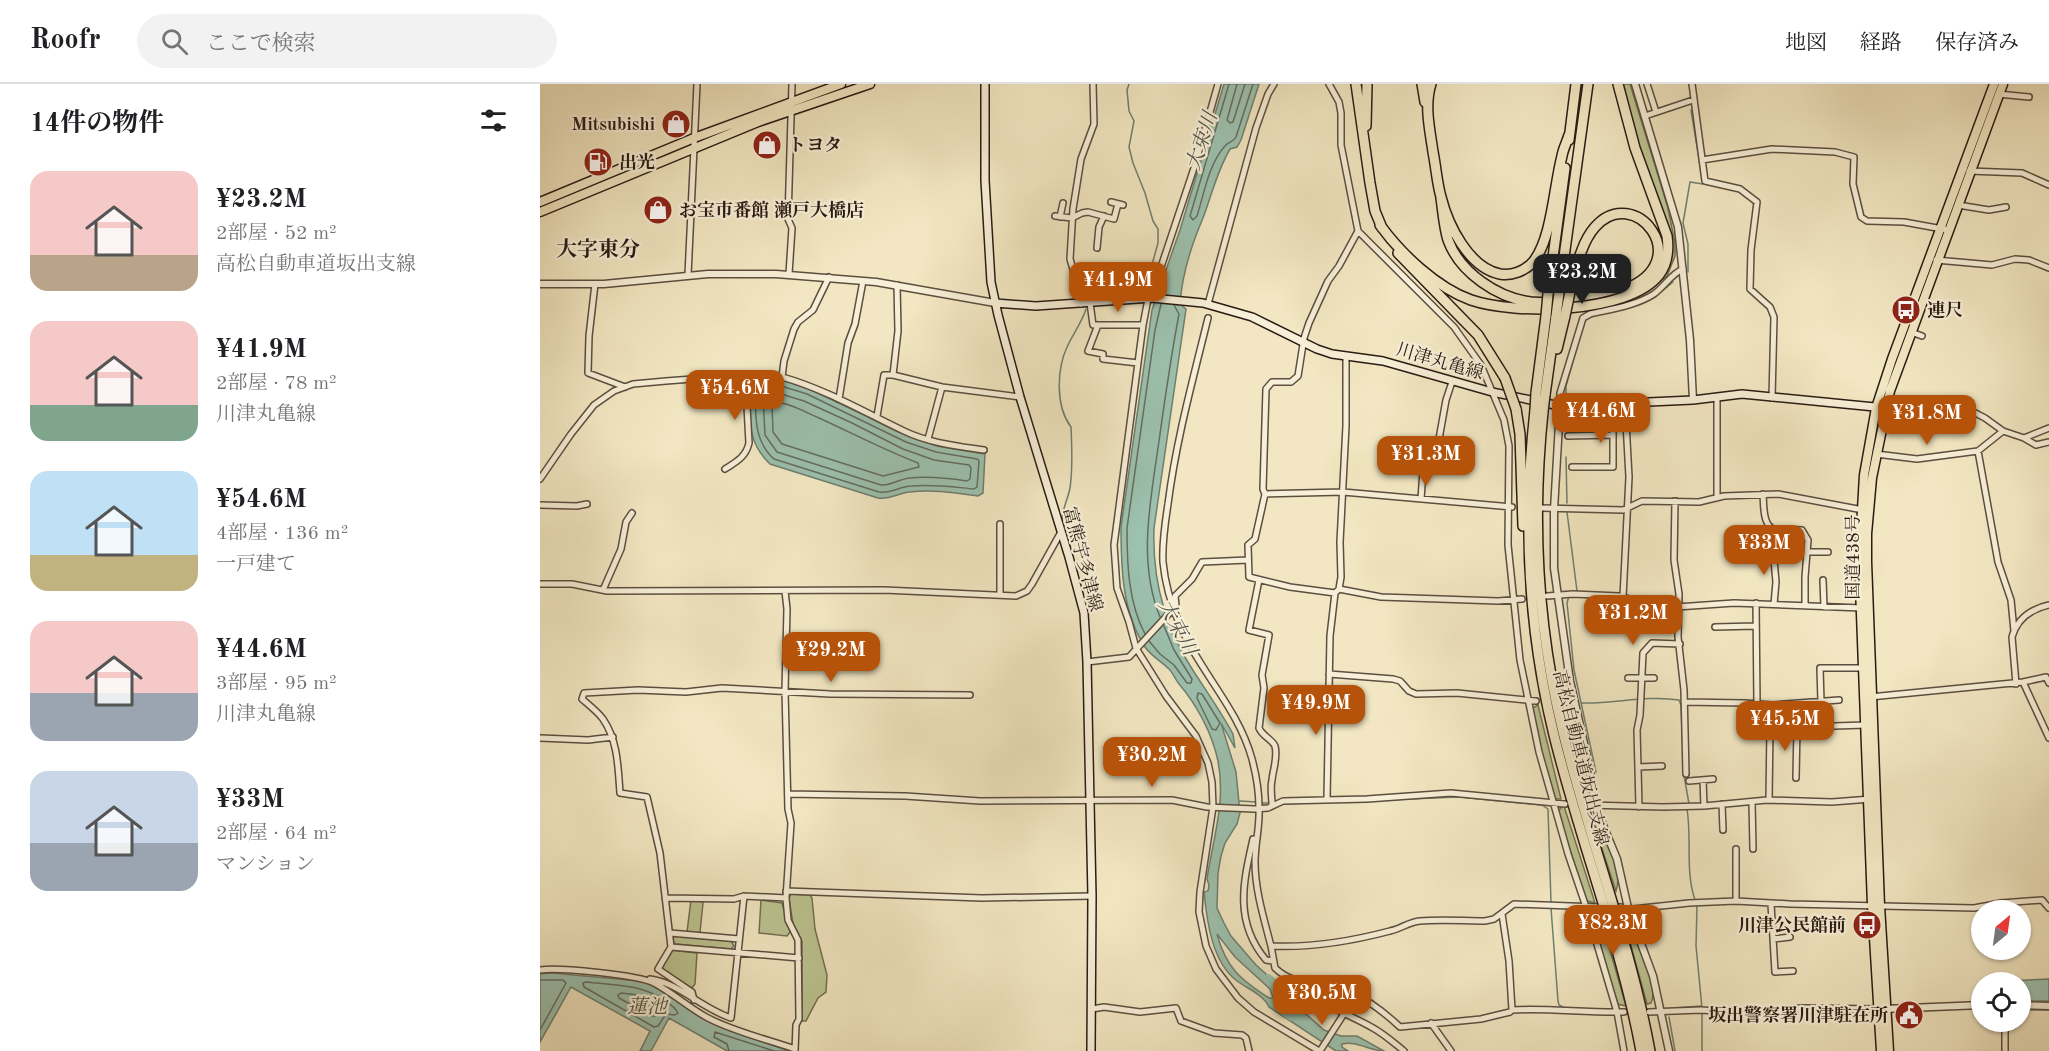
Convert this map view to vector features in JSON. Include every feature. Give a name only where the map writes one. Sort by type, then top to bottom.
[{"type":"highway","points":[[540,202],[793,105],[841,84]]},
{"type":"highway","points":[[793,105],[870,84]]},
{"type":"highway","points":[[1356,84],[1365,152],[1380,225],[1409,266],[1478,335],[1505,378],[1516,409],[1520,434],[1526,596]]},
{"type":"highway","points":[[1365,152],[1367,84]]},
{"type":"highway","points":[[1422,84],[1449,240],[1462,262],[1481,281],[1497,291],[1531,302],[1580,300],[1620,291],[1639,283],[1650,274],[1656,263],[1659,249],[1653,230],[1644,221],[1625,214],[1600,222],[1586,241],[1570,292],[1561,316]]},
{"type":"highway","points":[[1431,84],[1428,103],[1431,139]]},
{"type":"highway","points":[[1441,198],[1455,232],[1469,253],[1480,264],[1504,275],[1524,269],[1534,260],[1543,243],[1562,155],[1569,135],[1576,84]]},
{"type":"highway","name":"高松自動車道坂出支線","points":[[1541,394],[1549,371],[1561,316],[1559,293],[1587,84]]},
{"type":"highway","points":[[1380,225],[1438,283],[1462,296],[1490,305],[1526,309],[1569,308],[1621,297],[1647,285],[1658,276],[1665,264],[1668,250],[1667,236],[1660,211],[1635,148],[1618,84]]},
{"type":"highway","name":"国道438号","points":[[1944,229],[1958,205],[1966,171],[1994,84]]},
{"type":"highway","name":"国道438号","points":[[1881,1051],[1865,608],[1868,562],[1864,475],[1880,408],[1966,171],[2003,84]]},
{"type":"highway","name":"高松自動車道坂出支線","points":[[1569,135],[1548,294],[1541,394],[1528,502],[1526,596],[1553,733],[1619,953],[1641,1051]]},
{"type":"highway","points":[[540,212],[694,142]]},
{"type":"highway","name":"国道438号","points":[[1865,510],[1876,454],[1880,408],[1911,332],[1933,260]]},
{"type":"highway","name":"高松自動車道坂出支線","points":[[1539,411],[1537,528],[1540,593],[1553,690],[1570,762],[1627,950],[1650,1051]]},
{"type":"highway","name":"国道438号","points":[[1881,1009],[1889,1051]]},
{"type":"main road","name":"富熊宇多津線","points":[[985,84],[985,180],[990,270],[995,303],[1020,397],[1084,613],[1092,896],[1091,1051]]},
{"type":"main road","name":"川津丸亀線","points":[[995,303],[1023,306],[1150,298],[1208,304],[1252,317],[1324,352],[1383,361],[1492,392],[1560,406],[1693,400],[1743,394],[1880,408]]},
{"type":"street","points":[[688,275],[697,84]]},
{"type":"street","points":[[789,274],[792,228],[788,219],[792,84]]},
{"type":"street","points":[[1081,304],[1070,259],[1081,159],[1094,124],[1093,84]]},
{"type":"street","points":[[1213,84],[1212,87],[1216,91]]},
{"type":"street","points":[[1218,84],[1143,325],[1114,545],[1117,588],[1138,646],[1166,696],[1196,736],[1204,751],[1212,782],[1214,807],[1200,892],[1200,924],[1216,969],[1238,998],[1254,1012],[1320,1051],[1356,995]]},
{"type":"street","points":[[1208,304],[1256,128],[1274,84]]},
{"type":"street","points":[[1329,84],[1339,102],[1341,145],[1358,231],[1454,327],[1481,365],[1507,431],[1510,506],[1508,545],[1520,660],[1553,802],[1617,1012],[1624,1051]]},
{"type":"street","points":[[1635,84],[1678,227],[1690,340],[1693,400]]},
{"type":"street","points":[[1647,84],[1656,112]]},
{"type":"street","points":[[1692,84],[1705,181],[1740,189],[1757,202],[1751,250],[1750,289],[1770,307],[1774,317],[1772,398]]},
{"type":"street","points":[[1998,94],[2029,97]]},
{"type":"street","points":[[1645,116],[1693,100]]},
{"type":"street","points":[[1702,160],[1772,149],[1835,152],[1854,157],[1853,184],[1861,216],[1867,221],[1904,222],[1944,229]]},
{"type":"street","points":[[1966,171],[2022,173],[2049,185]]},
{"type":"street","points":[[1063,203],[1058,216],[1074,217],[1088,212],[1114,219],[1117,204]]},
{"type":"street","points":[[1958,205],[1989,210],[2006,207]]},
{"type":"street","points":[[1097,248],[1099,227],[1104,216]]},
{"type":"street","points":[[1358,231],[1328,281],[1309,323],[1303,342],[1298,376],[1295,380],[1272,382],[1266,389],[1263,489],[1265,494],[1255,539],[1248,545],[1249,577],[1290,587],[1381,597],[1498,601],[1514,600],[1526,596]]},
{"type":"street","points":[[1933,260],[1992,264],[2015,259],[2028,260],[2049,268]]},
{"type":"street","points":[[1670,1051],[1653,976],[1629,908],[1617,859],[1592,806],[1590,770],[1574,702],[1557,595],[1554,568],[1554,510],[1560,393],[1583,318],[1644,299],[1683,269]]},
{"type":"street","points":[[540,284],[623,283],[688,275],[729,273],[789,274],[863,280],[995,303]]},
{"type":"street","points":[[782,377],[784,361],[794,329],[798,322],[813,310],[830,277]]},
{"type":"street","points":[[839,399],[848,343],[855,324],[863,280]]},
{"type":"street","points":[[595,284],[589,336],[588,373],[625,387]]},
{"type":"street","points":[[893,375],[897,331],[897,285]]},
{"type":"street","points":[[1090,303],[1093,324],[1143,325]]},
{"type":"street","points":[[1208,318],[1172,473],[1163,540],[1164,570],[1172,611],[1196,658],[1247,741],[1256,774],[1258,806],[1256,878],[1275,968],[1280,973],[1300,982],[1349,991],[1378,1007],[1400,1027],[1481,1019],[1512,1010],[1540,1008],[1560,1011],[1624,1012]]},
{"type":"street","points":[[1098,325],[1088,351],[1103,354],[1103,359],[1138,363]]},
{"type":"street","points":[[1911,332],[1922,336]]},
{"type":"street","points":[[1328,799],[1329,674],[1337,591],[1341,577],[1346,357]]},
{"type":"street","points":[[878,416],[884,375],[893,375],[942,387],[1020,397]]},
{"type":"street","points":[[540,479],[570,434],[594,405],[614,391],[625,387],[666,381],[782,377],[878,416],[905,431],[939,443],[984,450]]},
{"type":"street","points":[[725,469],[742,458],[747,451],[749,443],[746,388],[750,378]]},
{"type":"street","points":[[1421,499],[1423,471],[1439,439],[1452,381]]},
{"type":"street","points":[[928,439],[942,387]]},
{"type":"street","points":[[1717,398],[1717,498]]},
{"type":"street","points":[[1880,408],[1910,409],[1924,403],[1962,406],[2003,431],[2036,444],[2049,442]]},
{"type":"street","points":[[1572,467],[1587,464],[1612,466],[1613,404]]},
{"type":"street","points":[[1623,597],[1629,456],[1625,404]]},
{"type":"street","points":[[2024,438],[2049,428]]},
{"type":"street","points":[[1876,454],[1917,459],[1978,451],[2003,431]]},
{"type":"street","points":[[1568,436],[1613,435]]},
{"type":"street","points":[[1978,451],[1998,562],[2011,600],[2011,619],[2014,631]]},
{"type":"street","points":[[1265,494],[1343,492],[1510,506]]},
{"type":"street","points":[[1762,494],[1766,521],[1769,526],[1774,530],[1802,530],[1808,540],[1805,605]]},
{"type":"street","points":[[1542,508],[1623,510],[1642,501],[1699,502],[1717,498],[1778,494],[1865,510]]},
{"type":"street","points":[[1675,501],[1674,560],[1679,594],[1677,607],[1684,702],[1686,774]]},
{"type":"street","points":[[540,505],[587,504]]},
{"type":"street","points":[[603,590],[621,549],[626,522],[632,513]]},
{"type":"street","points":[[1000,524],[1000,595]]},
{"type":"street","points":[[540,584],[572,584],[603,590],[885,590],[1016,596],[1027,591],[1061,532]]},
{"type":"street","points":[[1773,549],[1776,582],[1774,604]]},
{"type":"street","points":[[1807,552],[1828,552]]},
{"type":"street","points":[[1087,662],[1129,657],[1176,606],[1175,596],[1192,579],[1202,562],[1248,560]]},
{"type":"street","points":[[1259,580],[1250,630],[1269,635],[1262,675],[1264,688],[1259,728],[1275,749],[1276,766],[1271,782],[1272,804]]},
{"type":"street","points":[[1822,580],[1824,607]]},
{"type":"street","points":[[643,978],[721,1024],[795,1050],[799,958],[798,940],[788,920],[786,898],[791,823],[785,691],[787,609],[785,591]]},
{"type":"street","points":[[1547,596],[1623,597],[1648,604],[1677,607],[1756,603],[1865,608]]},
{"type":"street","points":[[1756,603],[1756,704]]},
{"type":"street","points":[[2016,684],[2012,637],[2014,631],[2019,621],[2028,614],[2049,605]]},
{"type":"street","points":[[1715,627],[1755,626]]},
{"type":"street","points":[[1639,807],[1637,730],[1640,715],[1643,653],[1652,643],[1680,644]]},
{"type":"street","points":[[1821,702],[1820,668],[1868,668]]},
{"type":"street","points":[[1329,674],[1393,679],[1400,681],[1409,692],[1416,694],[1457,693],[1536,701]]},
{"type":"street","points":[[1869,697],[2016,684],[2046,677],[2049,683]]},
{"type":"street","points":[[1628,678],[1654,678]]},
{"type":"street","points":[[2024,682],[2049,738]]},
{"type":"street","points":[[694,1000],[692,992],[658,969],[671,947],[660,854],[647,797],[620,793],[618,757],[613,737],[602,718],[582,699],[584,693],[638,690],[686,692],[722,688],[830,694],[970,695]]},
{"type":"street","points":[[1684,702],[1773,705],[1839,700]]},
{"type":"street","points":[[1562,702],[1574,702]]},
{"type":"street","points":[[1769,800],[1770,728],[1869,724]]},
{"type":"street","points":[[1796,778],[1797,727]]},
{"type":"street","points":[[540,738],[588,740],[613,737]]},
{"type":"street","points":[[1638,767],[1662,766]]},
{"type":"street","points":[[1689,781],[1713,779]]},
{"type":"street","points":[[1703,780],[1704,806]]},
{"type":"street","points":[[788,794],[904,796],[980,801],[1172,800],[1214,807],[1258,806],[1268,808],[1282,801],[1367,799],[1451,793],[1565,804]]},
{"type":"street","points":[[1592,806],[1704,806],[1769,800],[1832,802],[1872,799]]},
{"type":"street","points":[[1752,802],[1753,849]]},
{"type":"street","points":[[1722,804],[1723,830]]},
{"type":"street","points":[[1257,832],[1244,881],[1243,906],[1249,934],[1256,947],[1266,960],[1273,960]]},
{"type":"street","points":[[1736,849],[1736,901]]},
{"type":"street","points":[[786,891],[982,898],[1092,896]]},
{"type":"street","points":[[665,898],[734,899],[744,896],[786,898]]},
{"type":"street","points":[[540,970],[563,970],[662,980],[694,1000],[731,1018],[744,896]]},
{"type":"street","points":[[1620,908],[1736,901],[1771,904],[1974,908],[2001,903],[2042,900],[2049,908]]},
{"type":"street","points":[[1271,946],[1290,947],[1337,942],[1390,931],[1420,921],[1485,921],[1494,919],[1514,904],[1597,907]]},
{"type":"street","points":[[1771,904],[1775,972],[1793,971]]},
{"type":"street","points":[[1502,914],[1512,1010]]},
{"type":"street","points":[[670,933],[739,939]]},
{"type":"street","points":[[1773,939],[1791,937]]},
{"type":"street","points":[[671,947],[799,958]]},
{"type":"street","points":[[1300,982],[1308,991],[1344,1014],[1378,1031],[1404,1051]]},
{"type":"street","points":[[1649,1012],[1702,1010],[1747,1014],[1802,1008],[1881,1009],[1971,1005]]},
{"type":"street","points":[[2031,1005],[2049,1006]]},
{"type":"street","points":[[1092,1009],[1104,1007],[1140,1012],[1176,1008],[1181,1021],[1214,1033],[1242,1035],[1246,1038],[1249,1051]]},
{"type":"street","points":[[1431,1023],[1451,1051]]},
{"type":"street","points":[[2005,1032],[2005,1051]]},
{"type":"shaded area","points":[[1621,84],[1630,84],[1668,208],[1675,243],[1675,256],[1667,276],[1643,293],[1670,254]]},
{"type":"shaded area","points":[[1538,705],[1561,799],[1555,799],[1552,793],[1531,709]]},
{"type":"shaded area","points":[[1564,806],[1595,903],[1587,901],[1585,897],[1558,812]]},
{"type":"shaded area","points":[[1594,825],[1605,838],[1616,865],[1618,883],[1616,891]]},
{"type":"shaded area","points":[[791,894],[810,895],[812,898],[815,929],[827,975],[826,992],[818,998],[806,1021],[802,1021],[802,941],[793,924],[789,898]]},
{"type":"shaded area","points":[[691,900],[703,903],[698,934],[687,932]]},
{"type":"shaded area","points":[[761,900],[782,903],[790,932],[787,936],[759,933]]},
{"type":"shaded area","points":[[1599,912],[1626,1006],[1617,1004],[1616,1001],[1592,916]]},
{"type":"shaded area","points":[[1622,913],[1627,915],[1645,959],[1652,985],[1651,1003],[1647,1004]]},
{"type":"shaded area","points":[[676,935],[731,941],[734,946],[731,949],[675,944],[672,939]]},
{"type":"shaded area","points":[[671,950],[697,953],[695,984],[692,988],[662,971],[661,968]]},
{"type":"water","points":[[1224,84],[1259,84],[1241,140],[1237,147],[1230,149],[1218,174],[1185,271],[1180,304],[1186,309],[1154,528],[1155,566],[1162,603],[1175,638],[1233,734],[1235,748],[1221,723],[1236,772],[1240,813],[1237,824],[1225,843],[1218,873],[1217,908],[1224,923],[1231,936],[1256,965],[1275,982],[1282,997],[1290,1004],[1324,1030],[1341,1036],[1357,1036],[1384,1051],[1347,1043],[1342,1044],[1342,1047],[1348,1051],[1336,1051],[1269,1007],[1260,996],[1237,981],[1222,963],[1212,941],[1204,892],[1208,891],[1207,879],[1220,806],[1218,761],[1208,730],[1192,701],[1170,671],[1145,647],[1137,633],[1127,604],[1124,589],[1121,527],[1152,310],[1180,230]],"holes":[[[1217,934],[1235,957],[1270,989],[1273,998],[1259,991],[1236,972],[1225,956]]]},
{"type":"water","points":[[779,379],[809,389],[908,436],[937,446],[985,454],[983,493],[978,496],[919,491],[878,498],[770,464],[753,438],[749,388],[755,381]]},
{"type":"water","name":"蓮池","points":[[540,974],[641,981],[655,987],[714,1024],[789,1051],[727,1051],[669,1018],[651,1051],[640,1051],[650,1031],[571,987],[540,1042]]},
{"type":"water","points":[[2049,979],[2049,1001],[2031,1001],[2031,980]]},
{"type":"waterway","points":[[1085,298],[1103,285],[1143,285],[1148,279],[1158,243],[1158,229],[1153,221],[1129,147],[1134,121],[1129,111],[1127,90],[1129,84]]},
{"type":"waterway","points":[[1688,272],[1688,244],[1683,223],[1690,182],[1703,184],[1691,110]]},
{"type":"waterway","points":[[1584,322],[1594,316],[1642,303],[1673,282]]},
{"type":"waterway","points":[[1062,521],[1070,488],[1072,450],[1071,427],[1062,409],[1060,398],[1061,366],[1067,347],[1086,309]]},
{"type":"waterway","points":[[1566,399],[1566,386],[1581,333]]},
{"type":"waterway","points":[[1566,457],[1567,503]]},
{"type":"waterway","points":[[1567,512],[1577,591],[1570,592]]},
{"type":"waterway","points":[[1569,596],[1567,603],[1574,670],[1596,772]]},
{"type":"waterway","points":[[1582,703],[1655,698],[1679,700],[1683,756]]},
{"type":"waterway","points":[[1684,775],[1689,804]]},
{"type":"waterway","points":[[1284,804],[1459,797],[1542,805],[1548,809],[1551,902]]},
{"type":"waterway","points":[[1240,801],[1256,802]]},
{"type":"waterway","points":[[1261,803],[1269,803]]},
{"type":"waterway","points":[[1687,809],[1690,878],[1695,900]]},
{"type":"waterway","points":[[1697,905],[1696,946],[1702,1008]]},
{"type":"waterway","points":[[1551,908],[1558,1001],[1559,1005],[1565,1008]]},
{"type":"waterway","name":"大束川","points":[[1268,979],[1292,1000],[1287,1013],[1292,1016]]},
{"type":"waterway","points":[[1674,1008],[1701,1006]]},
{"type":"waterway","points":[[1582,1009],[1608,1009]]},
{"type":"waterway","points":[[1919,1011],[1945,1009]]},
{"type":"waterway","points":[[1955,1009],[1971,1009]]},
{"type":"waterway","points":[[2031,1010],[2049,1010]]},
{"type":"waterway","points":[[1702,1013],[1702,1051]]},
{"type":"waterway","points":[[1669,1017],[1675,1051]]},
{"type":"place","name":"Mitsubishi","points":[[676,124]]},
{"type":"place","name":"トヨタ","points":[[767,145]]},
{"type":"place","name":"出光","points":[[598,162]]},
{"type":"place","name":"お宝市番館 瀬戸大橋店","points":[[658,210]]},
{"type":"place","name":"連尺","points":[[1906,310]]},
{"type":"place","name":"川津公民館前","points":[[1867,925]]},
{"type":"place","name":"坂出警察署川津駐在所","points":[[1909,1015]]},
{"type":"district","name":"大字東分","points":[[598,249]]}]
